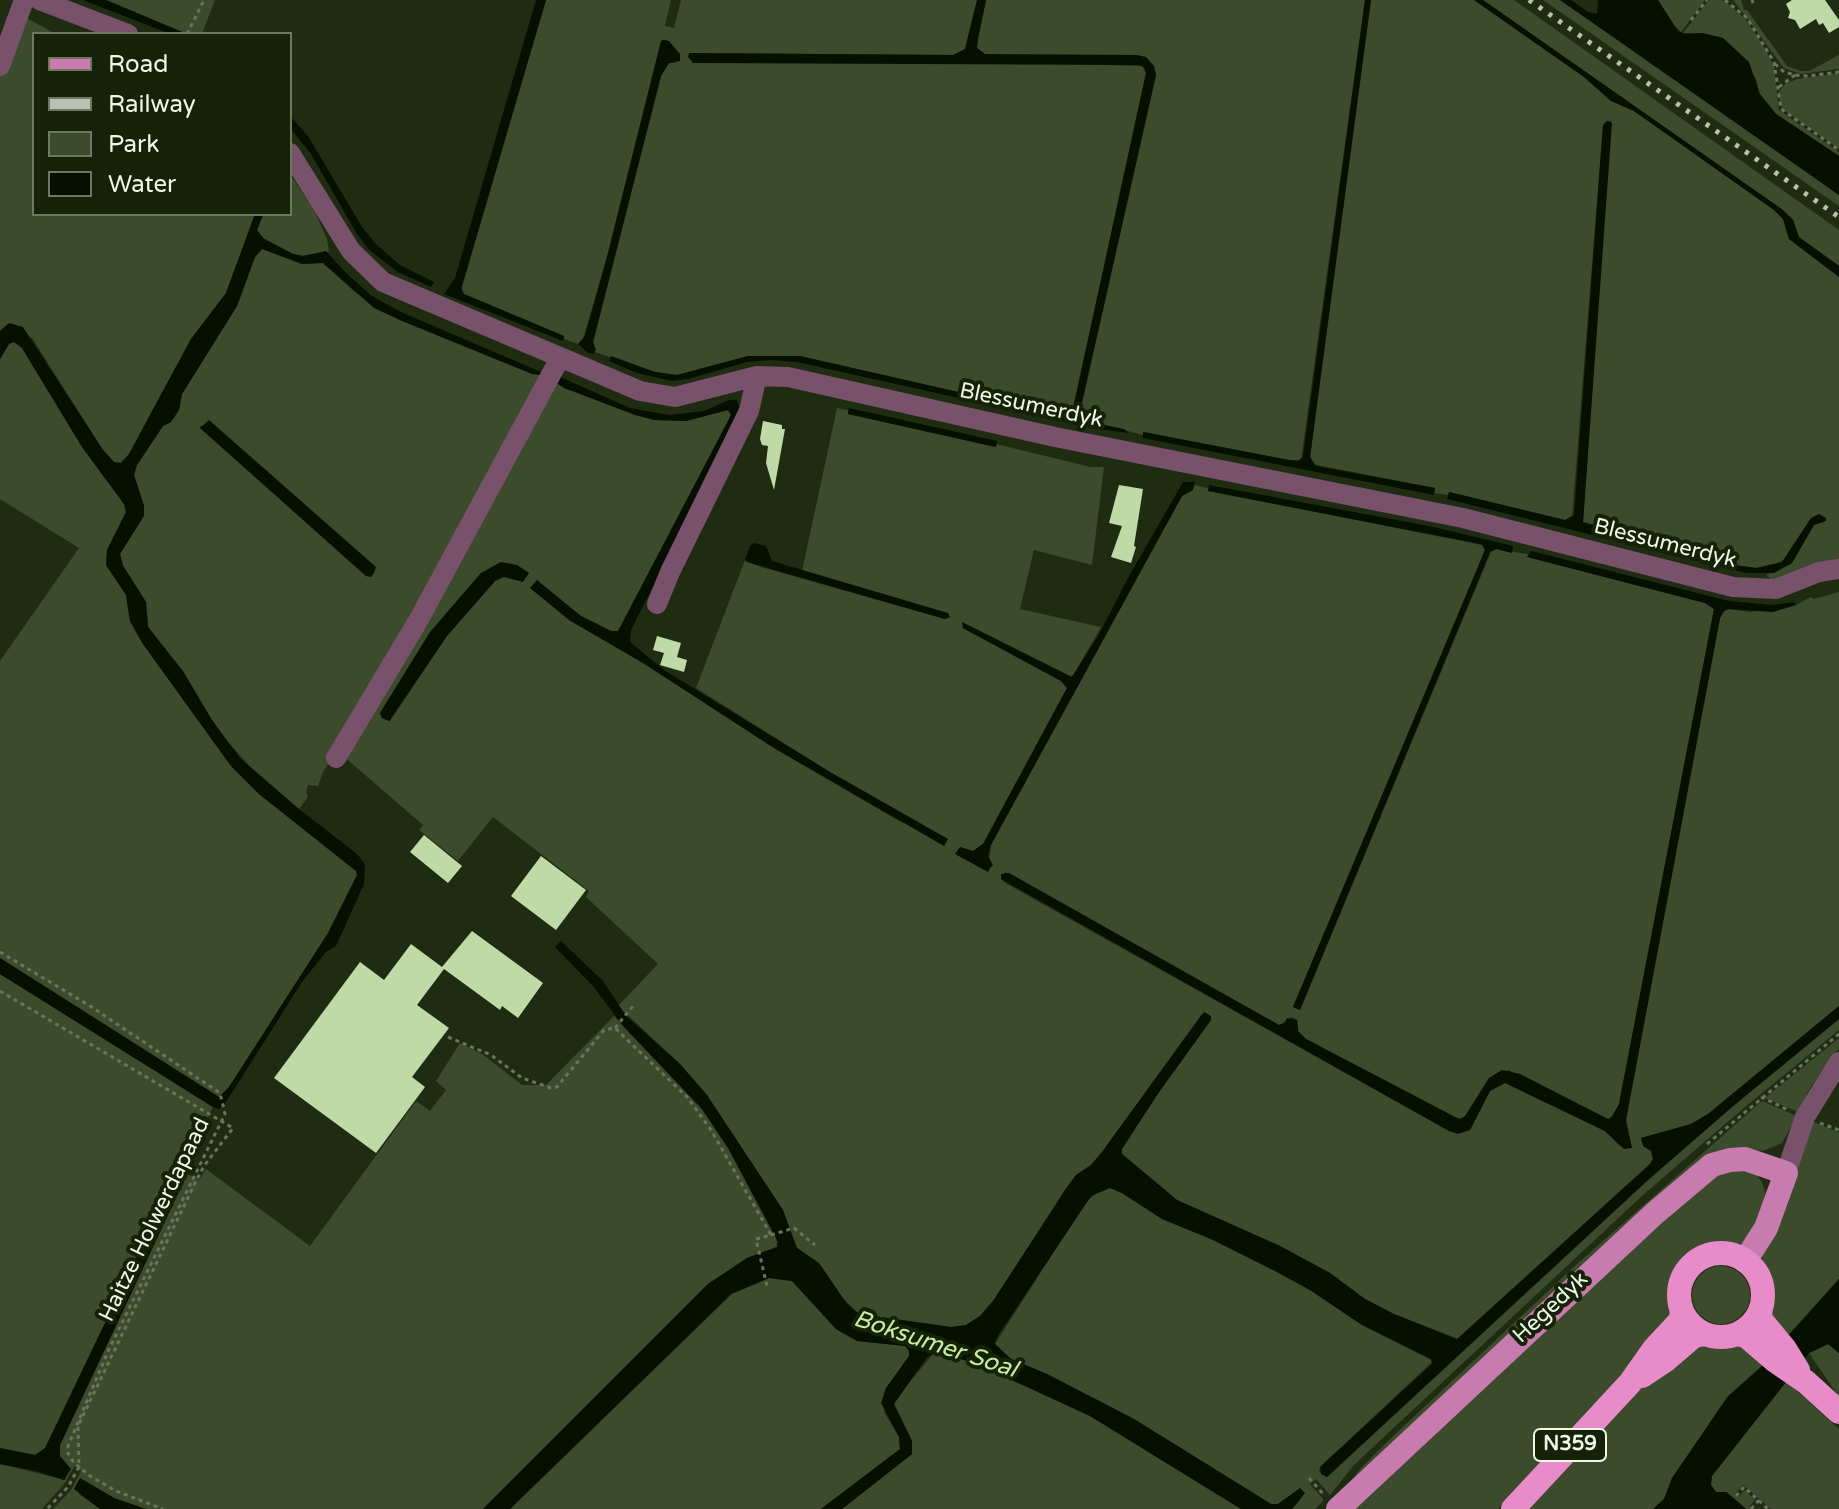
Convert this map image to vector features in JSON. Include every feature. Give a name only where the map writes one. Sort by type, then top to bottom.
[{"type":"highway","name":"N359","points":[[1513,1509],[1630,1383],[1654,1349],[1680,1321],[1679,1290],[1694,1262],[1725,1253],[1745,1261]]},
{"type":"highway","points":[[1745,1261],[1759,1278],[1762,1288],[1761,1320],[1768,1343],[1839,1412]]},
{"type":"highway","points":[[1682,1312],[1705,1334],[1726,1337],[1737,1334],[1751,1324],[1760,1310]]},
{"type":"highway","name":"N359","points":[[1630,1383],[1666,1360],[1694,1336],[1705,1334]]},
{"type":"highway","points":[[1737,1334],[1768,1343]]},
{"type":"main road","name":"Hegedyk","points":[[1338,1509],[1572,1289],[1705,1170],[1720,1162],[1745,1159],[1786,1173]]},
{"type":"main road","points":[[1745,1261],[1766,1228],[1786,1173]]},
{"type":"street","points":[[0,66],[24,0]]},
{"type":"street","points":[[39,0],[123,32]]},
{"type":"street","name":"Blessumerdyk","points":[[292,156],[351,251],[383,282],[628,387],[663,396],[693,394],[757,376],[804,379],[1055,437],[1463,518],[1733,587],[1776,589],[1819,572],[1839,569]]},
{"type":"street","points":[[336,758],[418,621],[560,358]]},
{"type":"street","points":[[657,604],[749,411],[757,376]]},
{"type":"street","points":[[1786,1173],[1805,1117],[1839,1062]]},
{"type":"path","points":[[189,32],[204,0]]},
{"type":"path","points":[[1691,20],[1707,0]]},
{"type":"path","points":[[1725,0],[1747,18],[1774,62],[1784,72],[1807,76],[1839,72]]},
{"type":"path","points":[[1774,62],[1781,109],[1839,150]]},
{"type":"path","points":[[1777,89],[1795,75]]},
{"type":"path","name":"Haitze Holwerdapaad","points":[[0,952],[90,1006],[220,1093],[225,1114],[109,1349],[73,1432],[68,1453],[79,1467]]},
{"type":"path","points":[[0,991],[233,1128],[195,1183],[78,1426],[79,1467],[68,1487],[47,1509]]},
{"type":"path","points":[[448,1037],[491,1055],[522,1078],[551,1088],[557,1087],[604,1030],[615,1028],[633,1006]]},
{"type":"path","points":[[615,1028],[687,1097],[711,1130],[771,1235]]},
{"type":"path","points":[[1798,1114],[1761,1097],[1839,1034]]},
{"type":"path","points":[[1811,1120],[1839,1130]]},
{"type":"path","points":[[767,1286],[756,1239],[794,1228],[815,1245]]},
{"type":"path","points":[[79,1467],[116,1491],[163,1509]]},
{"type":"path","points":[[1736,1496],[1744,1487],[1768,1509]]},
{"type":"path","points":[[1751,1509],[1759,1500]]},
{"type":"green space","points":[[106,0],[215,0],[203,32],[182,32]]},
{"type":"green space","points":[[546,0],[671,0],[665,26],[674,28],[681,0],[977,0],[965,50],[953,55],[689,53],[1142,66],[1146,73],[1072,413],[1059,415],[800,356],[748,356],[677,375],[655,372],[595,352],[593,343],[661,76],[669,63],[675,63],[677,53],[666,40],[661,42],[607,257],[582,342],[578,344],[564,339],[564,336],[464,294],[461,284]]},
{"type":"green space","points":[[986,0],[1365,0],[1301,460],[1144,432],[1143,435],[1082,419],[1081,407],[1156,75],[1154,66],[985,54],[977,48]]},
{"type":"green space","points":[[1371,0],[1474,0],[1584,77],[1611,101],[1634,111],[1774,210],[1783,219],[1789,239],[1839,277],[1839,562],[1774,582],[1766,575],[1792,563],[1814,525],[1824,522],[1811,518],[1787,558],[1773,566],[1756,568],[1734,565],[1583,522],[1611,121],[1603,125],[1572,518],[1565,520],[1449,492],[1448,495],[1434,493],[1435,488],[1312,464],[1310,457]]},
{"type":"green space","points":[[1483,0],[1514,0],[1839,230],[1839,266],[1798,237],[1793,220],[1783,210]]},
{"type":"green space","points":[[1543,0],[1560,0],[1599,25],[1839,195],[1839,206]]},
{"type":"green space","points":[[1658,0],[1705,0],[1681,32]]},
{"type":"green space","points":[[1709,0],[1722,0],[1731,6],[1746,20],[1761,42],[1774,66],[1779,110],[1839,152],[1839,156],[1776,114],[1759,94],[1756,78],[1703,33],[1683,33]]},
{"type":"green space","points":[[1733,0],[1741,0],[1744,10],[1787,66],[1809,71],[1839,55],[1839,69],[1801,74],[1784,68]]},
{"type":"green space","points":[[23,16],[52,32],[32,32],[32,216],[254,216],[226,293],[191,339],[129,454],[121,463],[114,462],[103,450],[32,338],[0,331],[0,75]]},
{"type":"green space","points":[[1839,73],[1839,149],[1782,109],[1778,93],[1785,84],[1797,79]]},
{"type":"green space","points":[[292,177],[315,212],[327,239],[329,252],[303,256],[293,254],[260,236],[257,230],[263,216],[292,216]]},
{"type":"green space","points":[[262,249],[302,264],[323,263],[356,293],[540,375],[356,719],[323,772],[318,786],[308,785],[308,797],[299,809],[258,775],[225,739],[148,626],[146,602],[123,565],[120,554],[144,506],[134,475],[137,465],[163,426],[171,422],[179,410],[182,394],[237,306],[255,257]],"holes":[[[201,425],[254,460],[298,500],[366,576],[200,428]]]},
{"type":"green space","points":[[14,342],[22,348],[82,447],[124,504],[126,512],[107,550],[106,565],[126,595],[130,622],[143,644],[231,766],[259,794],[356,871],[357,875],[328,933],[229,1087],[219,1097],[0,958],[0,661],[79,548],[0,499],[0,359],[9,344]]},
{"type":"green space","points":[[555,382],[654,420],[686,421],[728,410],[731,415],[623,627],[611,631],[581,616],[552,594],[569,620],[643,663],[774,748],[899,821],[947,839],[830,772],[696,688],[745,560],[945,619],[949,615],[802,571],[837,408],[848,410],[848,414],[995,447],[996,444],[1091,467],[1104,467],[1092,565],[1034,550],[1020,609],[1101,627],[1074,674],[1069,677],[963,623],[963,628],[1061,681],[1067,688],[983,844],[973,851],[960,847],[989,861],[991,845],[1050,735],[1182,496],[1193,490],[1194,485],[1208,488],[1209,491],[1482,545],[1485,550],[1293,1007],[1300,1010],[1491,552],[1496,549],[1527,554],[1532,558],[1705,603],[1714,609],[1619,1104],[1615,1114],[1608,1119],[1508,1070],[1465,1116],[1461,1119],[1455,1117],[1306,1039],[1298,1031],[1297,1020],[1292,1017],[1279,1025],[1005,872],[1001,879],[1449,1131],[1470,1130],[1490,1091],[1505,1083],[1605,1131],[1620,1146],[1630,1138],[1626,1120],[1720,618],[1729,609],[1750,612],[1796,605],[1811,597],[1814,599],[1839,592],[1839,1006],[1708,1114],[1691,1124],[1641,1138],[1651,1151],[1653,1159],[1650,1164],[1458,1339],[1394,1314],[1365,1299],[1330,1273],[1280,1246],[1177,1200],[1122,1154],[1122,1149],[1157,1095],[1211,1020],[1201,1015],[1102,1152],[1091,1165],[1076,1175],[1026,1254],[980,1316],[966,1325],[951,1327],[859,1314],[840,1295],[819,1263],[797,1248],[707,1095],[680,1064],[618,1006],[658,964],[586,897],[589,891],[493,817],[458,861],[419,830],[423,825],[342,755]],"holes":[[[481,573],[529,573],[513,578],[504,576],[495,581],[447,636],[390,721],[382,718],[380,713],[430,633]]]},
{"type":"green space","points":[[0,974],[213,1107],[207,1118],[204,1117],[50,1440],[43,1451],[35,1455],[0,1448]]},
{"type":"green space","points":[[614,1016],[702,1109],[776,1233],[777,1247],[747,1258],[708,1284],[483,1509],[146,1509],[114,1498],[80,1478],[79,1494],[100,1509],[53,1509],[71,1490],[81,1471],[75,1465],[64,1484],[42,1509],[0,1509],[0,1464],[65,1480],[67,1466],[60,1456],[60,1445],[187,1174],[199,1180],[206,1169],[310,1246],[416,1101],[430,1111],[446,1090],[436,1081],[460,1043],[482,1054],[522,1085],[546,1085]]},
{"type":"green space","points":[[1839,1019],[1839,1030],[1643,1195],[1354,1465],[1330,1495],[1316,1479],[1310,1484],[1324,1500],[1315,1509],[1292,1509],[1301,1499],[1286,1498],[1278,1504],[1271,1504],[1134,1419],[1011,1359],[995,1344],[1085,1203],[1100,1190],[1110,1188],[1162,1219],[1275,1271],[1362,1325],[1433,1361],[1320,1467],[1319,1471],[1327,1477],[1648,1180]]},
{"type":"green space","points":[[1839,1038],[1839,1049],[1809,1090],[1798,1112],[1765,1098]]},
{"type":"green space","points":[[1762,1101],[1797,1116],[1782,1143],[1763,1151],[1740,1148],[1348,1487],[1360,1469],[1391,1438],[1578,1263]]},
{"type":"green space","points":[[1811,1121],[1839,1132],[1839,1279],[1786,1337],[1775,1324],[1762,1255]]},
{"type":"green space","points":[[1738,1169],[1756,1174],[1766,1196],[1760,1215],[1744,1243],[1704,1248],[1683,1261],[1671,1283],[1670,1316],[1635,1362],[1498,1509],[1350,1509],[1711,1177]]},
{"type":"green space","points":[[1721,1266],[1742,1274],[1750,1295],[1742,1316],[1721,1324],[1700,1316],[1692,1295],[1700,1274]]},
{"type":"green space","points":[[769,1278],[792,1281],[836,1329],[857,1341],[905,1346],[909,1350],[910,1356],[886,1388],[884,1412],[899,1437],[900,1449],[821,1509],[510,1509],[732,1294]]},
{"type":"green space","points":[[1704,1343],[1738,1344],[1765,1363],[1672,1478],[1664,1499],[1653,1509],[1527,1509],[1651,1378]]},
{"type":"green space","points":[[1828,1344],[1839,1353],[1839,1397],[1809,1353]]},
{"type":"green space","points":[[933,1354],[944,1354],[977,1364],[1090,1416],[1241,1509],[842,1509],[912,1454],[912,1441],[894,1404]]},
{"type":"green space","points":[[1785,1380],[1839,1429],[1839,1509],[1771,1509],[1743,1485],[1735,1494],[1738,1497],[1745,1490],[1755,1500],[1749,1507],[1751,1509],[1746,1509],[1727,1492],[1716,1492],[1710,1485],[1712,1476]]},
{"type":"water","points":[[83,0],[106,0],[182,32],[165,32]]},
{"type":"water","points":[[536,0],[546,0],[461,290],[464,294],[564,336],[563,341],[444,294],[455,278]]},
{"type":"water","points":[[977,0],[986,0],[977,48],[985,54],[1137,55],[1146,57],[1154,66],[1156,75],[1081,407],[1085,421],[1124,429],[1129,433],[1098,429],[797,362],[747,362],[672,381],[637,373],[609,361],[611,356],[655,372],[677,375],[748,356],[800,356],[1059,415],[1072,413],[1146,73],[1144,67],[693,63],[688,57],[689,53],[953,55],[965,49]]},
{"type":"water","points":[[1365,0],[1371,0],[1310,457],[1316,466],[1435,488],[1434,495],[1143,438],[1143,432],[1289,460],[1298,461],[1303,457]]},
{"type":"water","points":[[1474,0],[1483,0],[1783,210],[1793,220],[1799,237],[1839,266],[1839,277],[1789,239],[1783,219],[1774,210],[1634,111],[1611,101],[1584,77]]},
{"type":"water","points":[[1560,0],[1571,0],[1588,12],[1597,14],[1598,0],[1658,0],[1678,31],[1723,38],[1749,62],[1760,94],[1776,114],[1839,156],[1839,195]]},
{"type":"water","points":[[663,40],[669,41],[680,54],[680,61],[669,63],[661,76],[593,342],[596,350],[593,354],[588,353],[578,344],[585,336]]},
{"type":"water","points":[[292,118],[308,136],[362,227],[376,244],[400,265],[434,282],[431,287],[398,272],[369,250],[311,154],[292,130]]},
{"type":"water","points":[[1607,121],[1612,123],[1583,522],[1734,565],[1756,568],[1782,562],[1811,518],[1819,514],[1826,518],[1826,521],[1814,525],[1792,563],[1774,573],[1746,573],[1447,499],[1449,492],[1565,520],[1574,515],[1603,125]]},
{"type":"water","points":[[254,216],[262,216],[257,230],[264,239],[303,256],[326,251],[372,296],[401,312],[541,372],[540,375],[532,374],[374,308],[323,263],[302,264],[262,249],[255,257],[237,306],[182,394],[179,410],[171,422],[163,426],[137,465],[134,475],[144,516],[120,554],[123,566],[146,602],[148,627],[183,671],[212,720],[240,758],[357,854],[365,864],[364,884],[336,946],[326,952],[302,982],[219,1109],[0,974],[0,958],[219,1097],[229,1087],[328,933],[357,875],[356,871],[259,794],[231,766],[143,644],[130,621],[126,595],[106,565],[107,550],[126,512],[124,504],[82,447],[22,348],[14,342],[9,344],[0,359],[0,331],[9,323],[23,327],[103,450],[114,462],[121,463],[129,454],[191,339],[226,293]]},
{"type":"water","points":[[558,376],[630,408],[669,415],[704,411],[729,400],[737,400],[739,406],[735,424],[631,630],[630,642],[664,670],[830,772],[948,839],[944,846],[774,748],[643,663],[569,620],[530,588],[537,580],[581,616],[611,631],[618,631],[731,415],[728,410],[686,421],[654,420],[564,388],[555,382]]},
{"type":"water","points":[[849,408],[997,441],[996,447],[848,414]]},
{"type":"water","points":[[209,420],[376,567],[371,577],[366,576],[200,428]]},
{"type":"water","points":[[1183,482],[1195,482],[1193,490],[1182,496],[991,845],[988,856],[993,865],[988,872],[955,854],[960,847],[973,851],[983,844],[1067,688],[1061,681],[963,628],[962,622],[1072,677]]},
{"type":"water","points":[[1209,485],[1429,526],[1513,546],[1512,553],[1496,549],[1490,552],[1300,1010],[1293,1007],[1485,550],[1476,543],[1208,491]]},
{"type":"water","points":[[754,543],[766,546],[772,561],[948,613],[950,617],[945,619],[747,562],[750,546]]},
{"type":"water","points":[[1531,551],[1729,601],[1772,605],[1793,602],[1796,605],[1773,612],[1729,609],[1720,618],[1626,1120],[1632,1148],[1624,1149],[1605,1131],[1505,1083],[1490,1091],[1470,1130],[1458,1134],[1449,1131],[1001,879],[1001,874],[1009,873],[1279,1025],[1285,1023],[1287,1018],[1297,1020],[1298,1031],[1306,1039],[1460,1119],[1489,1078],[1502,1070],[1520,1074],[1611,1118],[1619,1104],[1714,609],[1705,603],[1527,557]]},
{"type":"water","points":[[501,562],[517,565],[529,573],[523,582],[504,577],[495,581],[447,636],[389,721],[382,718],[380,713],[430,632],[481,573]]},
{"type":"water","name":"Boksumer Soal","points":[[561,941],[603,981],[626,1016],[680,1064],[707,1095],[783,1210],[797,1248],[819,1263],[847,1304],[859,1314],[951,1327],[966,1325],[980,1316],[993,1301],[1065,1190],[1076,1175],[1091,1165],[1102,1152],[1204,1012],[1211,1016],[1211,1020],[1157,1095],[1122,1149],[1122,1154],[1177,1200],[1280,1246],[1330,1273],[1365,1299],[1394,1314],[1457,1339],[1650,1164],[1653,1159],[1651,1151],[1643,1146],[1641,1138],[1691,1124],[1708,1114],[1839,1006],[1839,1019],[1648,1180],[1327,1477],[1321,1474],[1320,1467],[1432,1364],[1431,1359],[1362,1325],[1275,1271],[1162,1219],[1122,1193],[1110,1188],[1091,1196],[995,1344],[1011,1359],[1134,1419],[1271,1504],[1278,1504],[1300,1488],[1305,1493],[1292,1509],[1241,1509],[1090,1416],[977,1364],[944,1354],[933,1354],[927,1357],[894,1404],[912,1441],[912,1454],[842,1509],[821,1509],[900,1449],[899,1437],[881,1403],[886,1388],[909,1356],[909,1351],[905,1346],[857,1341],[836,1329],[792,1281],[769,1278],[731,1294],[510,1509],[483,1509],[708,1284],[747,1258],[777,1247],[778,1242],[728,1148],[702,1109],[623,1026],[593,986],[555,947]]},
{"type":"water","points":[[204,1116],[212,1121],[60,1445],[60,1456],[71,1469],[64,1480],[0,1464],[0,1448],[35,1455],[45,1448]]},
{"type":"water","points":[[1839,1279],[1839,1353],[1828,1344],[1809,1353],[1712,1476],[1711,1485],[1716,1492],[1726,1492],[1746,1509],[1653,1509],[1664,1499],[1672,1478],[1728,1396],[1762,1366]]},
{"type":"water","points":[[80,1478],[114,1498],[146,1509],[100,1509],[74,1489]]},
{"type":"building","points":[[1792,0],[1825,0],[1839,20],[1839,27],[1829,33],[1823,23],[1819,25],[1816,19],[1800,29],[1795,20],[1788,18],[1790,12],[1786,4]]},
{"type":"building","points":[[763,421],[782,425],[785,429],[774,490],[766,463],[768,446],[762,445],[760,439]]},
{"type":"building","points":[[1119,485],[1143,489],[1131,563],[1111,557],[1122,526],[1109,523]]},
{"type":"building","points":[[657,636],[681,643],[677,657],[687,660],[684,672],[660,665],[664,653],[653,650]]},
{"type":"building","points":[[424,835],[462,866],[448,883],[410,852]]},
{"type":"building","points":[[541,856],[586,890],[556,930],[511,896]]},
{"type":"building","points":[[472,931],[543,983],[518,1018],[502,1006],[500,1010],[444,969],[417,1005],[449,1028],[412,1077],[425,1087],[376,1153],[274,1078],[360,962],[384,980],[411,944],[442,967]]},
{"type":"railway","points":[[1529,0],[1839,217]]}]
